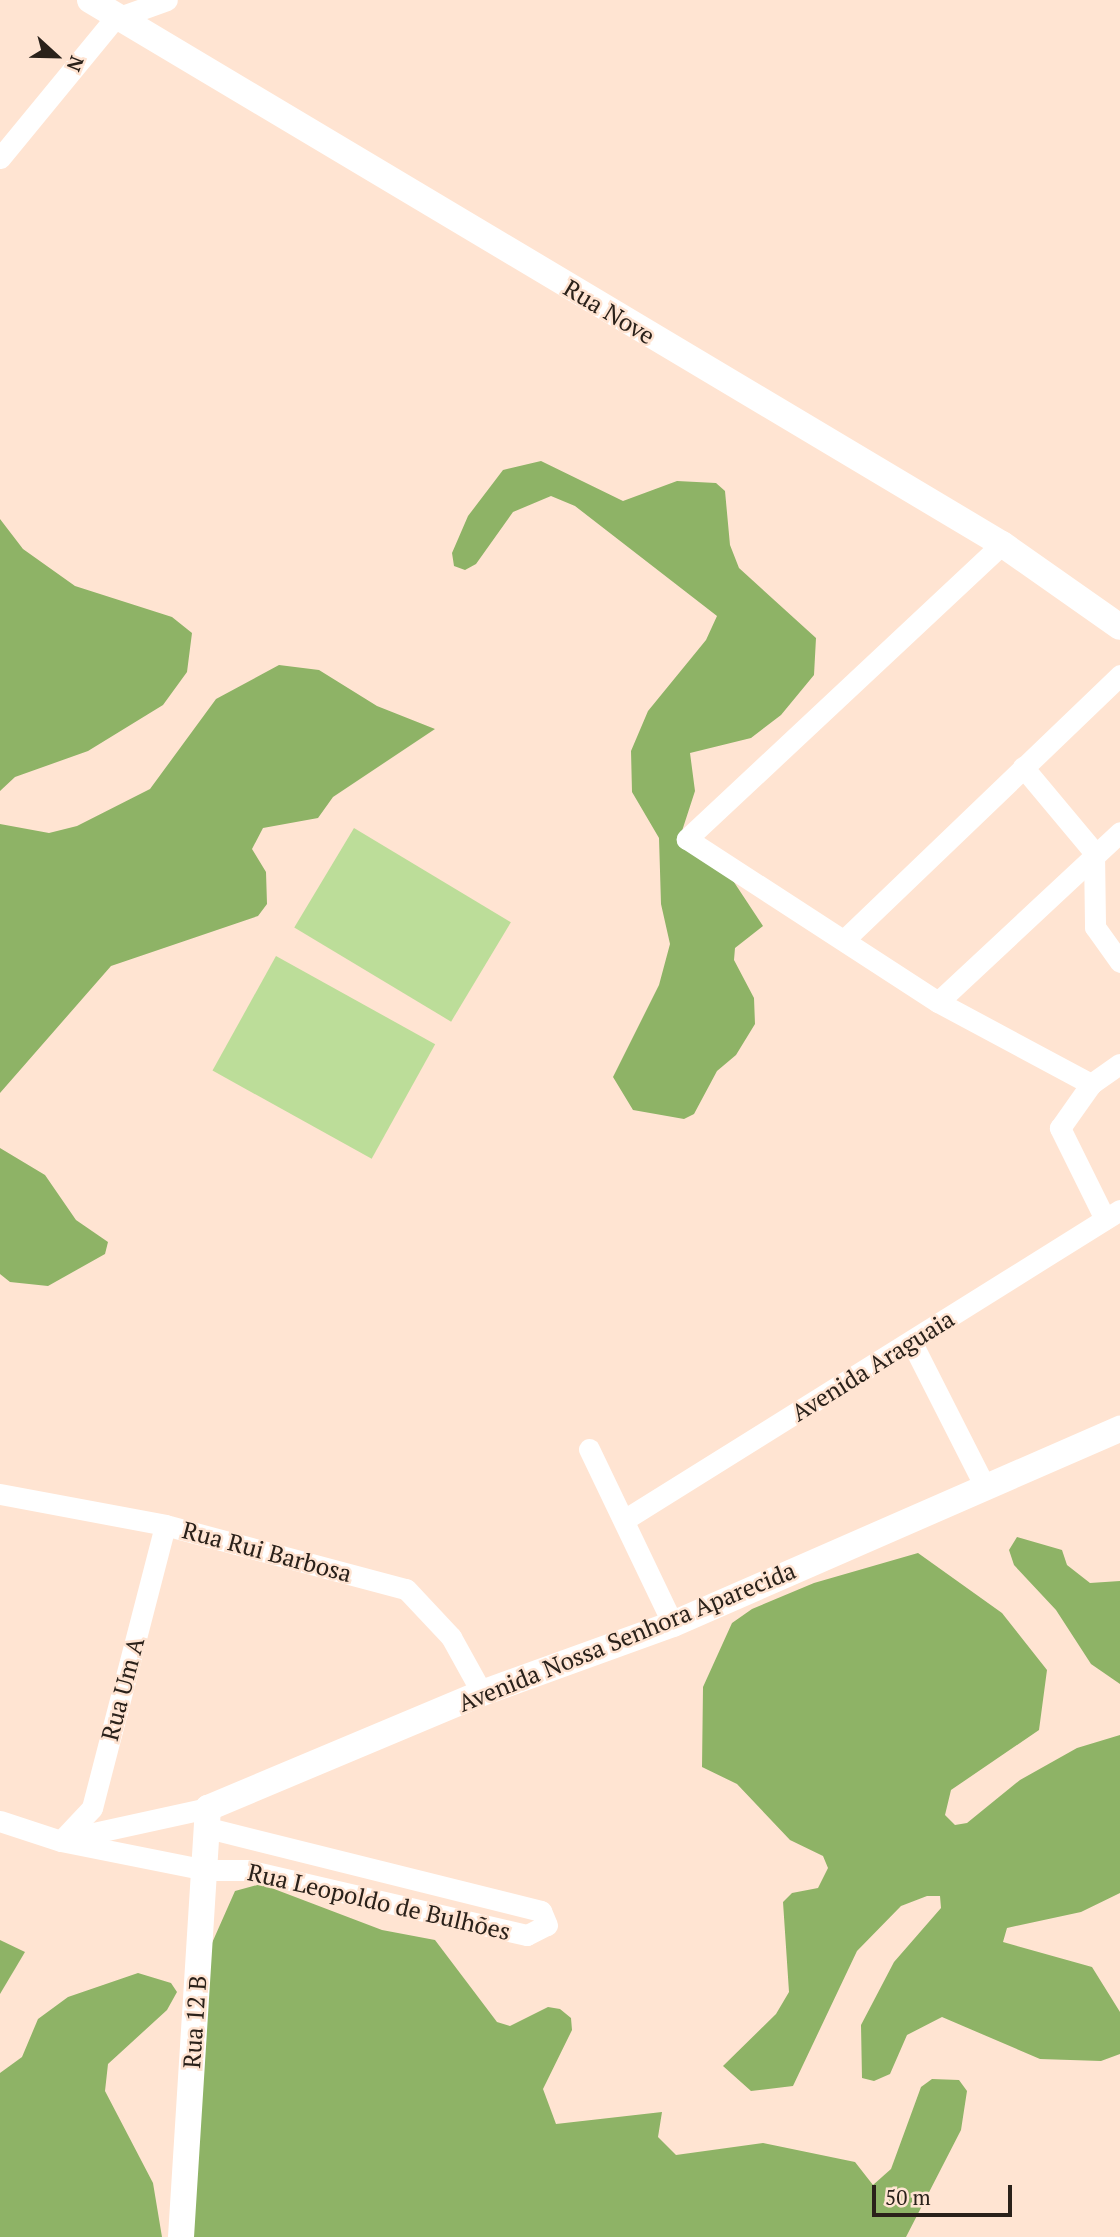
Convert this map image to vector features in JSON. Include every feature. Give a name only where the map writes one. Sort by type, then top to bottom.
[{"type":"street","points":[[0,158],[101,5],[167,0]]},
{"type":"street","name":"Rua Nove","points":[[101,5],[1002,544],[1120,626]]},
{"type":"street","points":[[1002,544],[687,838],[938,1002],[1091,1084]]},
{"type":"street","points":[[844,940],[1120,675]]},
{"type":"street","points":[[1023,767],[1094,852],[1096,926],[1120,962]]},
{"type":"street","points":[[938,1002],[1094,852],[1120,832]]},
{"type":"street","points":[[1113,1214],[1060,1128],[1091,1084],[1120,1064]]},
{"type":"street","name":"Avenida Araguaia","points":[[624,1520],[912,1343],[1113,1214]]},
{"type":"street","points":[[912,1343],[985,1487]]},
{"type":"street","name":"Avenida Nossa Senhora Aparecida","points":[[208,1818],[482,1693],[673,1624],[1120,1429]]},
{"type":"street","points":[[589,1449],[673,1624]]},
{"type":"street","name":"Rua Rui Barbosa","points":[[0,1494],[165,1525],[406,1590],[451,1637],[482,1693]]},
{"type":"street","name":"Rua Um A","points":[[61,1841],[92,1808],[165,1525]]},
{"type":"street","name":"Rua Leopoldo de Bulhões","points":[[0,1821],[61,1841],[206,1870],[247,1870],[527,1935],[547,1925],[541,1910],[208,1818],[61,1841]]},
{"type":"street","name":"Rua 12 B","points":[[181,2237],[208,1818]]},
{"type":"green space","points":[[541,461],[623,501],[677,481],[716,483],[725,491],[730,545],[739,568],[816,638],[814,675],[781,715],[751,738],[690,753],[695,791],[682,831],[722,864],[763,926],[735,948],[734,960],[754,998],[755,1024],[736,1055],[717,1071],[694,1114],[684,1119],[633,1110],[613,1077],[659,985],[670,944],[661,904],[659,838],[632,792],[631,751],[648,711],[706,640],[717,616],[575,506],[551,496],[513,512],[476,564],[465,570],[454,566],[452,553],[468,516],[503,470]]},
{"type":"green space","points":[[0,519],[23,549],[75,586],[172,617],[192,633],[187,672],[163,705],[88,751],[15,777],[0,791]]},
{"type":"green space","points":[[279,665],[319,670],[377,706],[435,729],[333,797],[318,818],[263,828],[252,849],[266,872],[267,904],[258,916],[111,966],[0,1093],[0,824],[49,833],[77,826],[150,789],[216,699]]},
{"type":"green space","points":[[354,828],[511,922],[451,1022],[294,927]]},
{"type":"green space","points":[[276,956],[435,1044],[372,1159],[212,1071]]},
{"type":"green space","points":[[0,1148],[45,1175],[76,1220],[108,1242],[105,1254],[48,1286],[10,1282],[0,1274]]},
{"type":"green space","points":[[1017,1537],[1062,1550],[1067,1565],[1090,1583],[1120,1581],[1120,1684],[1091,1664],[1056,1610],[1014,1565],[1009,1550]]},
{"type":"green space","points":[[918,1553],[1002,1613],[1047,1670],[1039,1730],[951,1790],[945,1815],[955,1825],[967,1823],[1020,1780],[1077,1748],[1120,1735],[1120,1893],[1081,1912],[1007,1928],[1003,1942],[1092,1967],[1120,2012],[1120,2054],[1101,2061],[1040,2059],[942,2017],[907,2035],[890,2074],[874,2081],[862,2078],[861,2025],[894,1962],[941,1908],[940,1896],[927,1896],[901,1906],[857,1951],[793,2086],[751,2091],[723,2066],[776,2014],[789,1992],[783,1902],[792,1893],[818,1888],[828,1868],[823,1856],[790,1840],[737,1784],[702,1767],[703,1687],[732,1623],[752,1609],[814,1583]]},
{"type":"green space","points":[[261,1884],[382,1930],[435,1940],[497,2022],[510,2026],[548,2007],[560,2009],[571,2018],[572,2030],[543,2089],[556,2124],[662,2112],[658,2137],[676,2155],[763,2143],[855,2162],[873,2185],[891,2169],[921,2087],[932,2079],[959,2080],[967,2091],[961,2130],[906,2237],[187,2237],[208,1952],[235,1891]]},
{"type":"green space","points":[[0,1940],[25,1952],[0,1994]]},
{"type":"green space","points":[[138,1973],[171,1983],[177,1992],[167,2010],[108,2064],[105,2091],[153,2183],[162,2237],[0,2237],[0,2073],[22,2057],[38,2019],[68,1997]]}]
